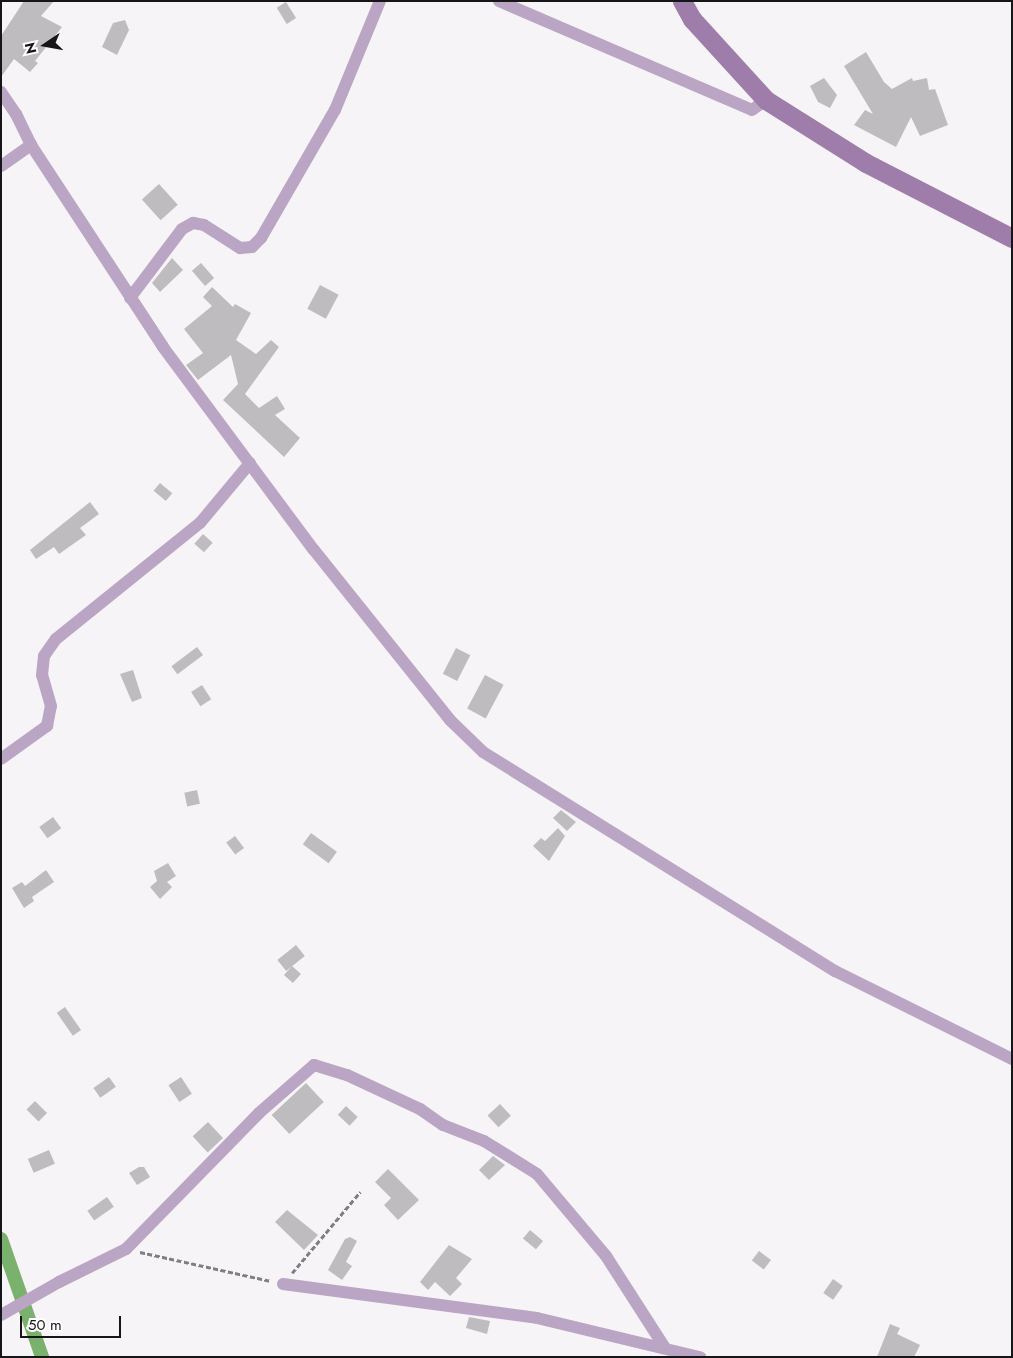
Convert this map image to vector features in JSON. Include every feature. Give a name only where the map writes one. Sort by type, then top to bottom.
[{"type":"main road","points":[[682,1],[692,19],[713,44],[766,100],[875,168],[1012,238]]},
{"type":"street","points":[[130,298],[182,230],[193,223],[204,225],[240,248],[252,247],[261,238],[335,110],[380,1]]},
{"type":"street","points":[[500,1],[752,110],[766,100]]},
{"type":"street","points":[[1,92],[31,145],[130,298],[314,550],[450,720],[484,752],[836,971],[1012,1059]]},
{"type":"street","points":[[1,166],[31,145]]},
{"type":"street","points":[[1,758],[47,726],[52,706],[42,675],[44,656],[56,639],[200,523],[250,463]]},
{"type":"street","points":[[1,1315],[58,1282],[126,1250],[259,1113],[314,1065],[347,1075],[420,1109],[443,1125],[484,1141],[537,1174],[606,1256],[665,1348]]},
{"type":"street","points":[[283,1284],[537,1318],[700,1357]]},
{"type":"path","points":[[126,1250],[283,1284],[360,1192]]},
{"type":"building","points":[[24,1],[54,1],[41,16],[62,27],[35,61],[38,63],[30,72],[14,59],[1,77],[1,36]]},
{"type":"building","points":[[286,2],[296,18],[287,24],[277,8]]},
{"type":"building","points":[[125,20],[129,30],[117,55],[102,47],[113,23]]},
{"type":"building","points":[[866,52],[884,82],[892,89],[912,78],[913,81],[927,78],[929,90],[935,89],[948,125],[920,136],[911,117],[896,147],[854,125],[865,110],[873,114],[844,66]]},
{"type":"building","points":[[824,78],[837,95],[830,108],[818,102],[810,86]]},
{"type":"building","points":[[159,184],[178,205],[161,220],[142,199]]},
{"type":"building","points":[[172,258],[183,270],[160,292],[152,283]]},
{"type":"building","points":[[201,263],[214,278],[205,286],[192,271]]},
{"type":"building","points":[[320,285],[339,295],[326,319],[307,309]]},
{"type":"building","points":[[212,287],[233,307],[235,304],[251,313],[236,340],[256,354],[271,340],[279,347],[245,394],[259,408],[277,396],[285,409],[275,415],[300,438],[284,457],[223,400],[238,384],[231,355],[198,380],[186,365],[203,353],[184,329],[212,306],[203,297]]},
{"type":"building","points":[[160,483],[172,493],[166,501],[154,491]]},
{"type":"building","points":[[90,502],[99,514],[80,528],[86,535],[59,554],[54,547],[36,559],[30,550]]},
{"type":"building","points":[[203,534],[213,543],[204,552],[194,544]]},
{"type":"building","points":[[197,647],[203,655],[177,674],[171,666]]},
{"type":"building","points":[[456,648],[470,655],[457,681],[443,674]]},
{"type":"building","points":[[133,670],[142,698],[132,702],[120,674]]},
{"type":"building","points":[[485,675],[504,685],[486,718],[467,709]]},
{"type":"building","points":[[202,685],[211,699],[200,706],[191,692]]},
{"type":"building","points":[[197,790],[200,804],[187,806],[184,793]]},
{"type":"building","points":[[561,810],[576,822],[567,831],[553,818]]},
{"type":"building","points":[[53,817],[61,828],[47,838],[39,827]]},
{"type":"building","points":[[558,828],[565,836],[549,861],[533,846],[541,838],[545,841]]},
{"type":"building","points":[[311,833],[337,852],[329,863],[303,844]]},
{"type":"building","points":[[235,836],[244,848],[235,855],[226,843]]},
{"type":"building","points":[[168,863],[176,876],[167,882],[172,887],[160,899],[150,887],[157,881],[154,871]]},
{"type":"building","points":[[46,870],[54,882],[32,897],[34,901],[24,908],[12,888],[22,882],[25,886]]},
{"type":"building","points":[[296,945],[305,956],[286,971],[277,960]]},
{"type":"building","points":[[292,966],[301,974],[293,983],[284,975]]},
{"type":"building","points":[[65,1007],[81,1030],[73,1036],[57,1013]]},
{"type":"building","points":[[109,1077],[116,1087],[100,1098],[93,1088]]},
{"type":"building","points":[[181,1077],[192,1094],[179,1102],[168,1085]]},
{"type":"building","points":[[306,1083],[324,1102],[289,1134],[272,1115]]},
{"type":"building","points":[[35,1101],[47,1113],[39,1122],[27,1109]]},
{"type":"building","points":[[500,1104],[511,1116],[498,1127],[488,1116]]},
{"type":"building","points":[[346,1106],[358,1117],[350,1126],[338,1115]]},
{"type":"building","points":[[208,1122],[223,1138],[208,1152],[193,1136]]},
{"type":"building","points":[[49,1150],[55,1164],[34,1173],[28,1159]]},
{"type":"building","points":[[493,1156],[505,1165],[489,1180],[479,1170]]},
{"type":"building","points":[[139,1167],[144,1167],[150,1177],[137,1185],[129,1173]]},
{"type":"building","points":[[388,1169],[419,1200],[398,1220],[384,1205],[391,1198],[375,1182]]},
{"type":"building","points":[[107,1197],[114,1207],[94,1221],[87,1211]]},
{"type":"building","points":[[287,1210],[318,1235],[304,1250],[275,1222]]},
{"type":"building","points":[[530,1230],[543,1241],[536,1249],[523,1238]]},
{"type":"building","points":[[350,1237],[357,1241],[346,1262],[352,1266],[342,1280],[328,1270],[345,1239]]},
{"type":"building","points":[[449,1245],[472,1259],[456,1278],[462,1284],[450,1296],[435,1282],[428,1290],[420,1282]]},
{"type":"building","points":[[759,1251],[771,1260],[764,1270],[752,1261]]},
{"type":"building","points":[[833,1279],[843,1286],[833,1300],[823,1293]]},
{"type":"building","points":[[469,1317],[490,1321],[487,1334],[466,1328]]},
{"type":"building","points":[[890,1324],[900,1328],[897,1334],[920,1345],[914,1357],[877,1357]]},
{"type":"waterway","points":[[1,1239],[42,1357]]}]
